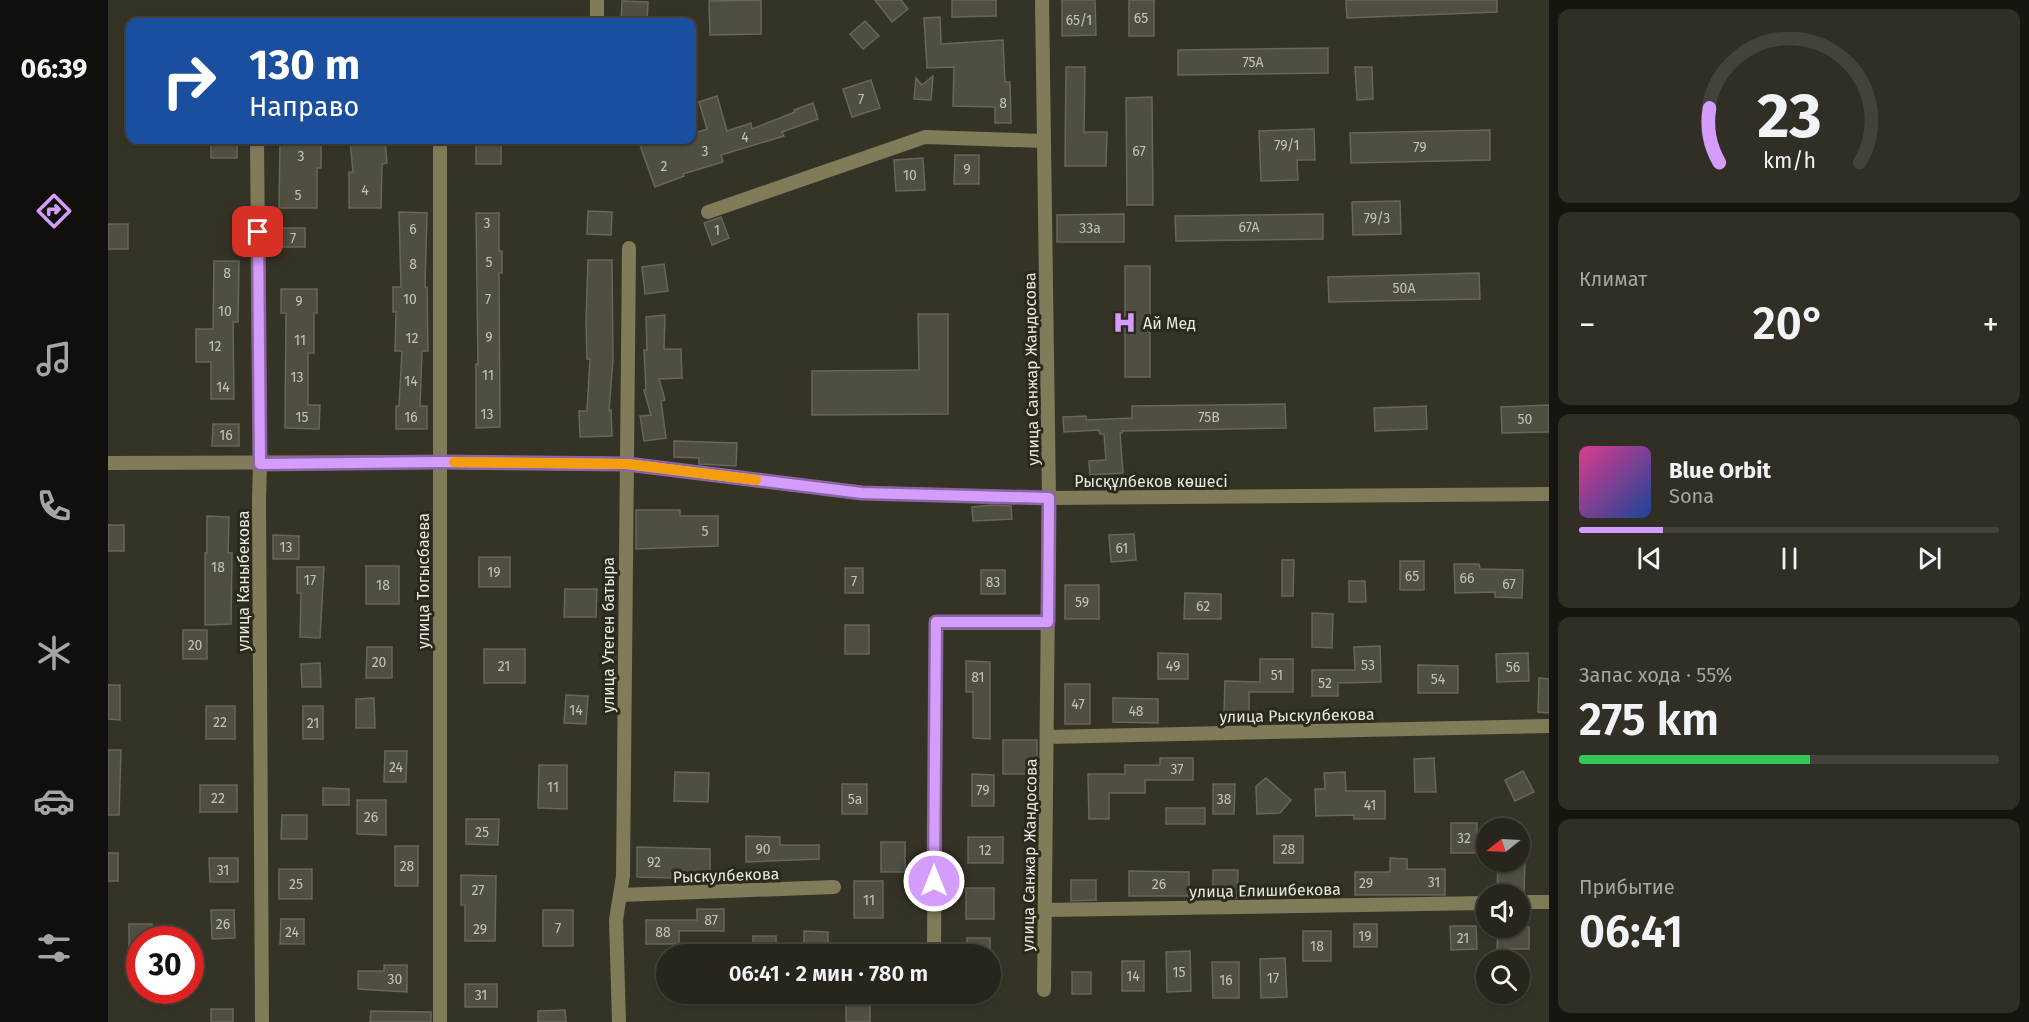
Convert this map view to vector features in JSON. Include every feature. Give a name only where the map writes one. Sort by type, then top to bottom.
[{"type":"street","points":[[597,0],[597,18]]},
{"type":"street","name":"улица Санжар Жандосова","points":[[1042,0],[1049,498],[1044,990]]},
{"type":"street","points":[[708,212],[925,137],[1044,141]]},
{"type":"street","name":"улица Каныбекова","points":[[257,144],[262,1022]]},
{"type":"street","name":"улица Тогысбаева","points":[[440,144],[440,1022]]},
{"type":"street","name":"улица Утеген батыра","points":[[619,1022],[616,920],[623,876],[629,248]]},
{"type":"street","name":"Рысқұлбеков көшесі","points":[[108,463],[627,464],[862,493],[1049,498],[1549,494]]},
{"type":"street","points":[[934,944],[936,622],[1048,622]]},
{"type":"street","name":"улица Рыскулбекова","points":[[1047,737],[1549,726]]},
{"type":"street","name":"Рыскулбекова","points":[[620,895],[834,887]]},
{"type":"street","points":[[1530,902],[1549,902]]},
{"type":"street","name":"улица Елишибекова","points":[[1045,909],[1476,903]]},
{"type":"building","points":[[761,0],[761,34],[710,35],[709,1]]},
{"type":"building","points":[[875,0],[901,0],[908,9],[892,22]]},
{"type":"building","points":[[952,0],[996,0],[996,16],[952,17]]},
{"type":"building","points":[[1062,0],[1095,0],[1096,35],[1062,36]]},
{"type":"building","points":[[1129,0],[1154,0],[1154,36],[1129,36]]},
{"type":"building","points":[[1346,0],[1497,0],[1497,12],[1347,18]]},
{"type":"building","points":[[622,1],[648,2],[647,18],[621,18]]},
{"type":"building","points":[[940,17],[941,44],[1003,40],[1005,82],[1010,82],[1011,123],[995,123],[995,107],[953,106],[954,67],[927,68],[924,18]]},
{"type":"building","points":[[865,21],[879,36],[863,49],[850,34]]},
{"type":"building","points":[[1328,48],[1328,73],[1178,75],[1178,50]]},
{"type":"building","points":[[1066,67],[1085,67],[1084,132],[1107,132],[1106,166],[1065,166]]},
{"type":"building","points":[[1355,67],[1372,67],[1373,99],[1357,100]]},
{"type":"building","points":[[933,76],[931,100],[914,99],[916,78],[922,85]]},
{"type":"building","points":[[871,80],[880,108],[852,117],[843,89]]},
{"type":"building","points":[[717,96],[727,131],[751,123],[752,129],[813,103],[818,119],[782,132],[784,136],[721,155],[723,162],[683,174],[684,176],[655,187],[639,144],[696,144],[696,133],[707,129],[699,102]]},
{"type":"building","points":[[1152,97],[1153,205],[1127,205],[1126,98]]},
{"type":"building","points":[[1314,129],[1315,160],[1297,160],[1298,180],[1261,181],[1259,131]]},
{"type":"building","points":[[1490,130],[1490,160],[1351,163],[1350,133]]},
{"type":"building","points":[[211,144],[237,144],[237,158],[211,158]]},
{"type":"building","points":[[280,144],[321,144],[321,168],[317,168],[317,208],[279,208]]},
{"type":"building","points":[[350,144],[385,144],[387,163],[382,164],[381,208],[349,208],[349,172],[353,172]]},
{"type":"building","points":[[476,144],[501,144],[501,164],[476,164]]},
{"type":"building","points":[[955,155],[979,155],[979,184],[954,184]]},
{"type":"building","points":[[923,158],[925,190],[896,191],[894,160]]},
{"type":"building","points":[[1400,201],[1401,234],[1353,235],[1352,202]]},
{"type":"building","points":[[588,211],[612,212],[611,235],[587,234]]},
{"type":"building","points":[[399,212],[427,213],[425,287],[427,287],[428,351],[422,351],[420,406],[427,406],[427,429],[396,429],[402,351],[395,351],[396,312],[393,312],[393,287],[401,287]]},
{"type":"building","points":[[476,213],[499,213],[499,251],[502,251],[502,273],[499,273],[500,427],[476,428],[476,364],[478,364]]},
{"type":"building","points":[[1124,214],[1124,242],[1057,242],[1057,215]]},
{"type":"building","points":[[1323,214],[1323,239],[1176,241],[1175,216]]},
{"type":"building","points":[[721,217],[729,238],[712,245],[704,223]]},
{"type":"building","points":[[108,224],[128,224],[128,249],[108,249]]},
{"type":"building","points":[[281,228],[305,228],[305,247],[281,247]]},
{"type":"building","points":[[588,260],[612,260],[613,359],[609,411],[611,410],[612,436],[580,437],[579,411],[587,411],[590,359],[587,359],[586,321]]},
{"type":"building","points":[[214,261],[239,261],[238,322],[233,322],[234,399],[211,399],[211,362],[196,362],[196,329],[213,329]]},
{"type":"building","points":[[664,264],[668,291],[645,294],[642,267]]},
{"type":"building","points":[[1125,266],[1150,266],[1150,377],[1125,377]]},
{"type":"building","points":[[1479,273],[1480,299],[1329,302],[1328,277]]},
{"type":"building","points":[[281,289],[317,289],[317,313],[314,313],[314,353],[308,353],[308,405],[320,405],[319,429],[285,428],[286,313],[281,313]]},
{"type":"building","points":[[918,314],[948,314],[948,414],[812,415],[812,371],[919,370]]},
{"type":"building","points":[[665,315],[664,349],[681,349],[682,378],[659,379],[665,400],[661,401],[666,438],[644,441],[640,416],[651,415],[644,390],[646,390],[644,350],[647,350],[646,317]]},
{"type":"building","points":[[1285,404],[1286,428],[1122,431],[1120,433],[1123,473],[1090,475],[1089,461],[1106,460],[1104,434],[1100,434],[1099,430],[1064,432],[1063,417],[1086,416],[1086,420],[1132,418],[1132,406]]},
{"type":"building","points":[[1549,405],[1549,432],[1502,433],[1501,407]]},
{"type":"building","points":[[1426,406],[1427,429],[1375,431],[1374,408]]},
{"type":"building","points":[[213,424],[239,424],[239,446],[212,446]]},
{"type":"building","points":[[674,441],[737,443],[736,466],[699,464],[699,458],[674,457]]},
{"type":"building","points":[[1011,506],[1012,519],[973,521],[972,507]]},
{"type":"building","points":[[636,510],[680,510],[680,516],[718,516],[718,546],[636,549]]},
{"type":"building","points":[[207,516],[229,517],[228,553],[232,553],[231,624],[205,625]]},
{"type":"building","points":[[108,525],[124,525],[124,551],[108,551]]},
{"type":"building","points":[[1134,534],[1136,560],[1111,562],[1109,535]]},
{"type":"building","points":[[273,535],[299,536],[299,559],[273,559]]},
{"type":"building","points":[[479,557],[510,557],[510,587],[479,587]]},
{"type":"building","points":[[1282,560],[1294,560],[1293,596],[1282,596]]},
{"type":"building","points":[[1400,561],[1424,561],[1424,590],[1400,590]]},
{"type":"building","points":[[1454,564],[1479,564],[1480,569],[1523,570],[1522,598],[1495,597],[1495,592],[1455,593]]},
{"type":"building","points":[[366,566],[399,566],[399,604],[366,604]]},
{"type":"building","points":[[297,567],[324,567],[320,638],[300,637],[301,593],[297,593]]},
{"type":"building","points":[[845,568],[863,568],[863,593],[845,593]]},
{"type":"building","points":[[981,570],[1005,570],[1005,594],[981,594]]},
{"type":"building","points":[[1349,581],[1365,581],[1366,602],[1349,602]]},
{"type":"building","points":[[1065,585],[1099,585],[1099,619],[1065,619]]},
{"type":"building","points":[[565,589],[597,589],[596,617],[564,617]]},
{"type":"building","points":[[1185,593],[1221,594],[1221,619],[1184,619]]},
{"type":"building","points":[[1312,613],[1333,614],[1332,648],[1312,647]]},
{"type":"building","points":[[845,625],[869,625],[869,654],[845,654]]},
{"type":"building","points":[[183,630],[207,630],[207,659],[183,659]]},
{"type":"building","points":[[1380,646],[1381,682],[1338,683],[1338,696],[1312,696],[1312,670],[1355,670],[1354,647]]},
{"type":"building","points":[[367,647],[392,647],[392,678],[366,678]]},
{"type":"building","points":[[484,649],[525,649],[525,683],[484,683]]},
{"type":"building","points":[[1158,653],[1188,654],[1188,679],[1158,679]]},
{"type":"building","points":[[1528,653],[1529,681],[1497,682],[1496,654]]},
{"type":"building","points":[[1260,659],[1293,659],[1293,692],[1249,692],[1249,713],[1224,713],[1225,681],[1260,682]]},
{"type":"building","points":[[966,661],[990,662],[990,739],[973,738],[973,692],[966,692]]},
{"type":"building","points":[[320,663],[321,687],[302,687],[301,664]]},
{"type":"building","points":[[1418,665],[1458,666],[1458,693],[1418,693]]},
{"type":"building","points":[[1539,678],[1549,679],[1549,713],[1538,712]]},
{"type":"building","points":[[1065,684],[1090,684],[1090,724],[1065,724]]},
{"type":"building","points":[[108,685],[120,685],[120,720],[108,719]]},
{"type":"building","points":[[566,695],[588,696],[586,724],[564,723]]},
{"type":"building","points":[[374,698],[375,728],[356,728],[356,699]]},
{"type":"building","points":[[1113,698],[1158,699],[1158,723],[1113,722]]},
{"type":"building","points":[[206,706],[235,706],[235,739],[206,739]]},
{"type":"building","points":[[303,706],[323,706],[323,739],[303,739]]},
{"type":"building","points":[[1003,740],[1037,740],[1037,774],[1003,774]]},
{"type":"building","points":[[108,750],[121,750],[119,815],[108,815]]},
{"type":"building","points":[[385,751],[407,751],[406,782],[384,782]]},
{"type":"building","points":[[1160,758],[1193,758],[1193,780],[1145,780],[1145,793],[1109,793],[1109,819],[1089,819],[1088,774],[1125,774],[1125,765],[1160,765]]},
{"type":"building","points":[[1434,758],[1436,792],[1415,792],[1414,759]]},
{"type":"building","points":[[539,765],[567,765],[567,809],[538,808]]},
{"type":"building","points":[[1523,771],[1534,792],[1515,801],[1505,780]]},
{"type":"building","points":[[675,772],[709,773],[708,802],[674,801]]},
{"type":"building","points":[[1345,772],[1346,791],[1385,791],[1385,819],[1354,819],[1354,815],[1316,816],[1315,789],[1325,789],[1324,773]]},
{"type":"building","points":[[972,774],[994,775],[994,806],[972,806]]},
{"type":"building","points":[[1266,778],[1291,800],[1280,813],[1257,814],[1256,786]]},
{"type":"building","points":[[842,784],[867,784],[867,814],[842,814]]},
{"type":"building","points":[[1213,784],[1235,784],[1234,814],[1213,814]]},
{"type":"building","points":[[200,785],[237,785],[237,812],[200,812]]},
{"type":"building","points":[[323,788],[349,789],[349,805],[323,805]]},
{"type":"building","points":[[357,800],[386,800],[386,835],[357,834]]},
{"type":"building","points":[[1166,808],[1205,808],[1205,824],[1166,824]]},
{"type":"building","points":[[282,815],[307,815],[307,839],[281,839]]},
{"type":"building","points":[[466,819],[499,819],[498,845],[466,844]]},
{"type":"building","points":[[1451,823],[1476,823],[1476,853],[1451,853]]},
{"type":"building","points":[[746,836],[780,837],[780,845],[819,845],[819,859],[746,862]]},
{"type":"building","points":[[1274,836],[1303,836],[1303,863],[1274,863]]},
{"type":"building","points":[[968,837],[1003,837],[1003,863],[968,863]]},
{"type":"building","points":[[881,842],[905,842],[905,872],[881,872]]},
{"type":"building","points":[[395,846],[418,846],[418,886],[395,886]]},
{"type":"building","points":[[637,847],[710,849],[710,874],[671,874],[671,878],[637,877]]},
{"type":"building","points":[[108,853],[118,853],[118,881],[108,881]]},
{"type":"building","points":[[209,858],[238,858],[238,882],[210,882]]},
{"type":"building","points":[[1390,858],[1407,859],[1407,869],[1445,869],[1445,895],[1355,895],[1355,872],[1390,872]]},
{"type":"building","points":[[279,869],[312,869],[312,899],[279,899]]},
{"type":"building","points":[[1213,870],[1238,870],[1237,898],[1213,898]]},
{"type":"building","points":[[1129,871],[1189,872],[1189,896],[1129,896]]},
{"type":"building","points":[[1498,872],[1525,872],[1524,884],[1497,884]]},
{"type":"building","points":[[461,875],[496,876],[495,941],[465,941],[465,905],[461,905]]},
{"type":"building","points":[[1071,880],[1096,880],[1096,900],[1071,901]]},
{"type":"building","points":[[854,881],[883,881],[883,918],[854,918]]},
{"type":"building","points":[[966,888],[994,888],[994,919],[966,919]]},
{"type":"building","points":[[697,909],[724,909],[724,931],[679,931],[679,944],[646,944],[646,920],[697,920]]},
{"type":"building","points":[[211,910],[234,910],[235,938],[212,939]]},
{"type":"building","points":[[543,910],[573,910],[573,946],[543,946]]},
{"type":"building","points":[[281,919],[304,919],[304,944],[280,944]]},
{"type":"building","points":[[129,924],[152,924],[152,926],[129,926]]},
{"type":"building","points":[[1354,924],[1377,924],[1377,947],[1354,947]]},
{"type":"building","points":[[1450,926],[1476,926],[1477,949],[1451,950]]},
{"type":"building","points":[[804,931],[828,932],[828,944],[804,944]]},
{"type":"building","points":[[1303,931],[1331,931],[1331,961],[1303,961]]},
{"type":"building","points":[[753,936],[776,936],[776,944],[753,944]]},
{"type":"building","points":[[967,938],[990,938],[990,944],[967,944]]},
{"type":"building","points":[[1498,938],[1529,938],[1529,949],[1497,949]]},
{"type":"building","points":[[1190,951],[1191,991],[1167,992],[1166,952]]},
{"type":"building","points":[[1285,958],[1287,997],[1261,998],[1260,959]]},
{"type":"building","points":[[1122,961],[1144,961],[1144,991],[1122,991]]},
{"type":"building","points":[[1212,962],[1239,962],[1239,998],[1213,998]]},
{"type":"building","points":[[384,965],[407,965],[407,992],[358,989],[358,971],[384,971]]},
{"type":"building","points":[[1072,972],[1091,972],[1091,994],[1072,994]]},
{"type":"building","points":[[465,984],[497,984],[497,1007],[465,1007]]},
{"type":"building","points":[[846,1004],[870,1004],[870,1022],[846,1022]]},
{"type":"building","points":[[211,1009],[233,1009],[233,1022],[211,1022]]},
{"type":"building","points":[[565,1010],[566,1022],[538,1022],[538,1011]]},
{"type":"building","points":[[371,1011],[431,1012],[431,1022],[370,1022]]},
{"type":"slow traffic","points":[[454,462],[627,464],[756,480]]},
{"type":"place","name":"Ай Мед","points":[[1125,323]]},
{"type":"route","points":[[258,232],[260,464],[441,462],[627,464],[862,493],[1049,498],[1048,622],[936,622],[934,881]]}]
